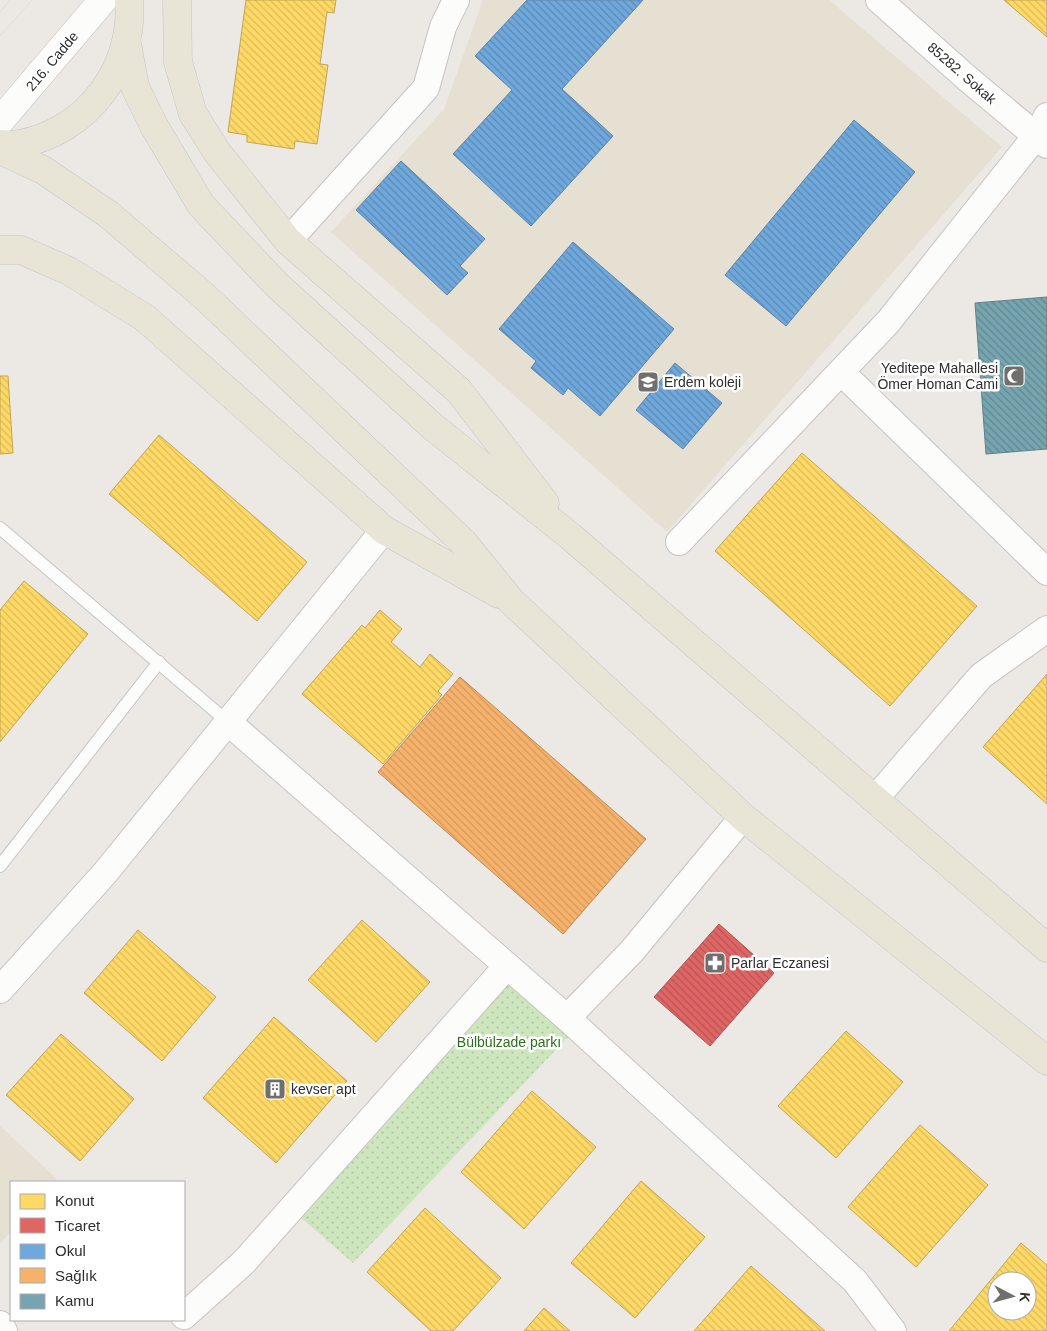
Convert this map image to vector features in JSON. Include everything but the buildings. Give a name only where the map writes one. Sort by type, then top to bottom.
[{"type":"main road","name":"216. Cadde","points":[[0,121],[103,0]]},
{"type":"main road","points":[[129,0],[130,15],[127,44],[135,87],[154,126],[201,205],[277,285],[432,426],[570,536],[1047,948]]},
{"type":"main road","points":[[177,0],[178,62],[193,114],[217,152],[288,241],[459,392],[570,536]]},
{"type":"main road","points":[[0,144],[19,144],[56,132],[88,110],[112,80],[127,44]]},
{"type":"main road","points":[[0,150],[42,170],[108,214],[204,296],[463,542],[511,601],[743,817],[1047,1061]]},
{"type":"main road","points":[[0,250],[20,250],[69,271],[145,318],[384,530],[511,601]]},
{"type":"street","points":[[288,241],[426,88],[444,27],[456,0]]},
{"type":"street","name":"85282. Sokak","points":[[879,0],[968,79],[1043,132]]},
{"type":"street","points":[[679,542],[888,322],[1043,132]]},
{"type":"street","points":[[841,372],[1047,572]]},
{"type":"street","points":[[0,990],[104,873],[384,530]]},
{"type":"street","points":[[875,799],[981,676],[1047,629]]},
{"type":"street","points":[[228,722],[566,1018],[855,1281],[893,1331]]},
{"type":"street","points":[[566,1018],[632,951],[743,817]]},
{"type":"street","points":[[185,1315],[244,1262],[507,966]]},
{"type":"street","points":[[167,1331],[179,1321]]},
{"type":"street","points":[[0,1324],[4,1331]]},
{"type":"lane","points":[[0,528],[228,722]]},
{"type":"lane","points":[[0,866],[159,662]]},
{"type":"shaded area","name":"Erdem koleji","points":[[483,0],[829,0],[1002,147],[667,532],[331,232],[444,109]]},
{"type":"shaded area","points":[[0,1126],[57,1179],[55,1181],[10,1181],[10,1232],[0,1244]]},
{"type":"green space","name":"Bülbülzade parkı","points":[[508,984],[568,1037],[353,1263],[298,1215]]},
{"type":"tram line","points":[[0,12],[10,0]]},
{"type":"tram line","points":[[0,36],[32,0]]},
{"type":"place","name":"Yeditepe Mahallesi Ömer Homan Cami","points":[[1014,376]]},
{"type":"place","name":"Erdem koleji","points":[[648,382]]},
{"type":"place","name":"Parlar Eczanesi","points":[[715,963]]},
{"type":"place","name":"kevser apt","points":[[275,1089]]}]
